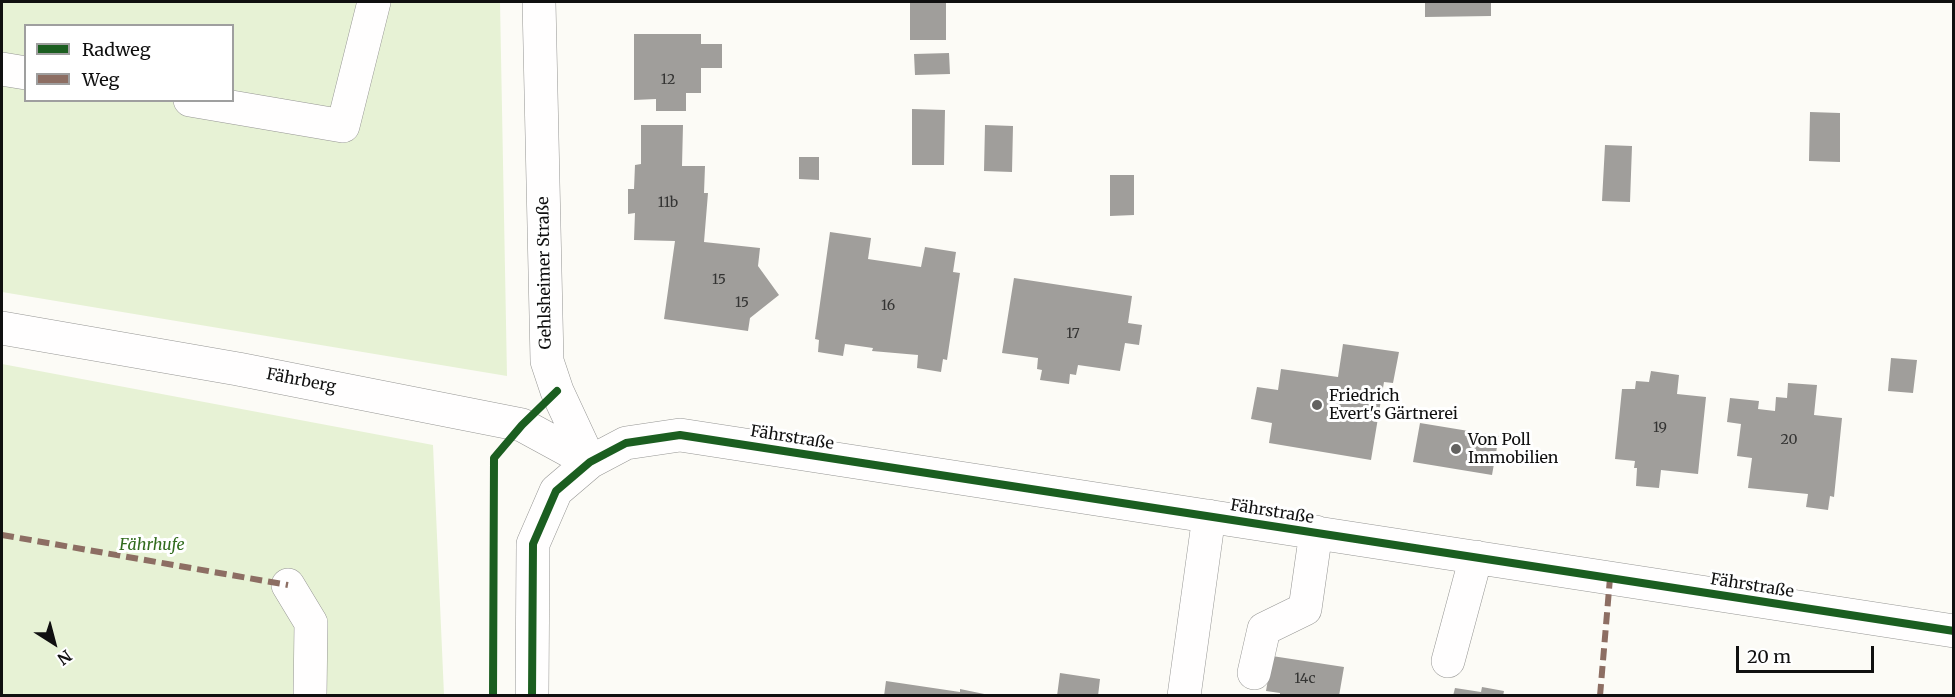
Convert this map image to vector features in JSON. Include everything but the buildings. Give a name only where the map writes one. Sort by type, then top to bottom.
[{"type":"street","points":[[202,102],[343,126],[374,2]]},
{"type":"street","name":"Gehlsheimer Straße","points":[[539,2],[547,361],[557,391],[590,462]]},
{"type":"street","points":[[2,69],[24,73]]},
{"type":"street","name":"Fährberg","points":[[2,328],[238,369],[522,425],[590,462]]},
{"type":"street","name":"Fährstraße","points":[[590,462],[626,443],[680,435],[1953,631]]},
{"type":"street","points":[[532,696],[533,544],[556,491],[590,462]]},
{"type":"street","points":[[1184,696],[1209,516]]},
{"type":"street","points":[[1254,673],[1264,629],[1305,609],[1316,532]]},
{"type":"street","points":[[1448,661],[1476,557]]},
{"type":"street","points":[[288,585],[311,622],[310,696]]},
{"type":"green space","points":[[2,2],[500,2],[507,376],[2,292]]},
{"type":"green space","name":"Fährhufe","points":[[2,364],[433,445],[444,695],[2,695]]},
{"type":"marked path","points":[[2,535],[288,585]]},
{"type":"marked path","points":[[1600,696],[1610,578]]},
{"type":"cycle path","points":[[493,696],[494,458],[522,425],[557,391]]},
{"type":"cycle path","points":[[532,696],[533,544],[556,491],[590,462],[626,443],[680,435],[1954,631]]},
{"type":"place","name":"Friedrich Evert's Gärtnerei","points":[[1317,405]]},
{"type":"place","name":"Von Poll Immobilien","points":[[1456,449]]}]
